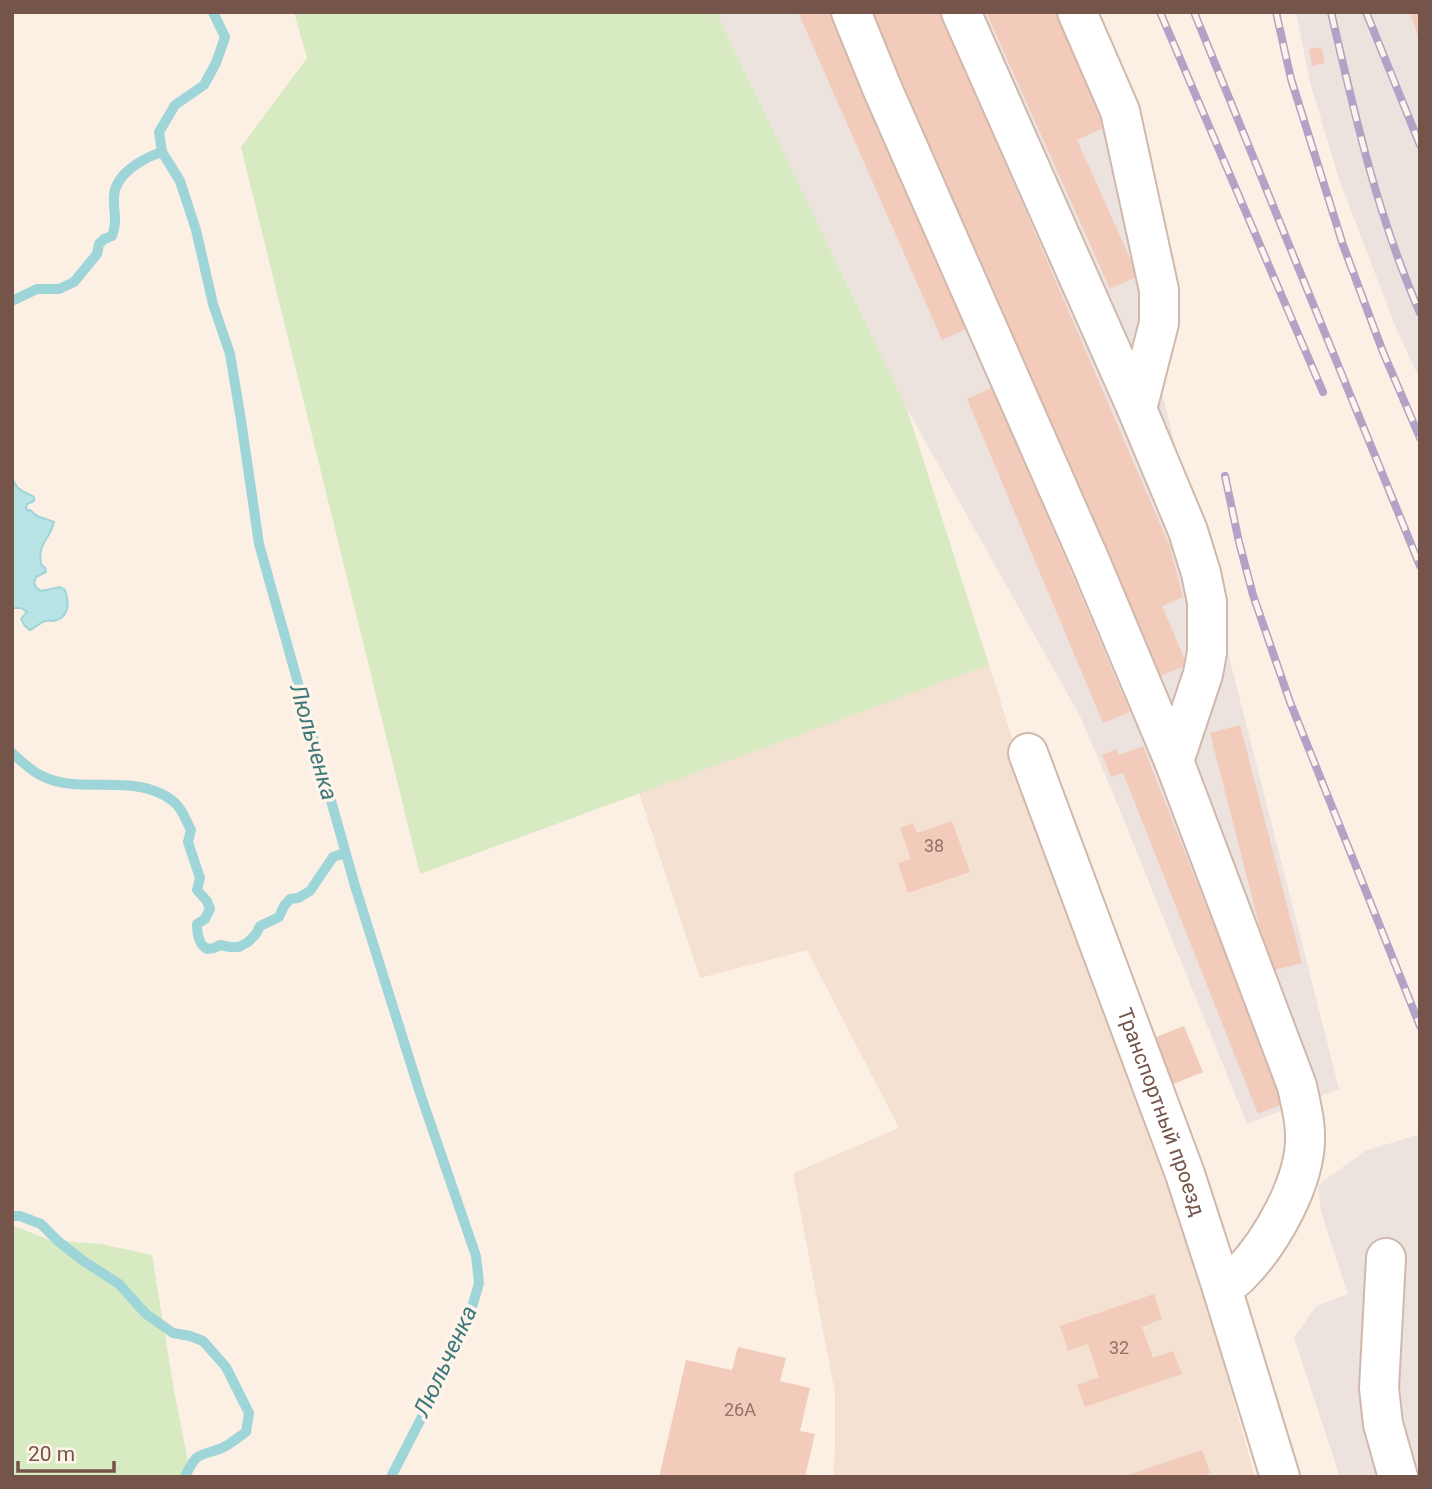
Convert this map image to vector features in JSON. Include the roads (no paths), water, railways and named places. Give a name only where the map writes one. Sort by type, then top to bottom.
[{"type":"street","points":[[851,12],[1174,761],[1297,1086],[1306,1135],[1302,1169],[1275,1228],[1261,1249],[1239,1275],[1222,1288]]},
{"type":"street","points":[[961,12],[1137,409],[1188,531],[1201,573],[1207,602],[1208,640],[1203,674],[1174,761]]},
{"type":"street","points":[[1077,12],[1120,111],[1159,290],[1159,323],[1137,409]]},
{"type":"street","name":"Транспортный проезд","points":[[1028,753],[1185,1174],[1280,1477]]},
{"type":"street","points":[[1386,1258],[1379,1388],[1383,1424],[1398,1477]]},
{"type":"water","points":[[12,478],[18,488],[34,497],[34,501],[27,504],[28,511],[54,522],[42,546],[40,557],[46,572],[36,577],[34,583],[41,591],[60,587],[65,590],[67,599],[66,611],[61,618],[45,621],[30,630],[21,619],[27,612],[21,608],[12,608]]},
{"type":"waterway","name":"Люльченка","points":[[213,12],[225,37],[216,63],[204,85],[175,105],[159,132],[162,152],[180,181],[196,230],[213,304],[230,354],[259,544],[355,886],[420,1093],[476,1256],[479,1283],[473,1304],[426,1409],[391,1477]]},
{"type":"waterway","points":[[12,301],[37,289],[59,289],[74,282],[97,254],[99,244],[112,236],[115,221],[114,196],[119,181],[131,168],[162,152]]},
{"type":"waterway","points":[[12,753],[34,771],[57,782],[144,788],[160,793],[177,805],[191,830],[188,842],[200,878],[197,890],[210,909],[205,919],[197,924],[200,941],[207,949],[220,945],[239,947],[248,942],[260,926],[279,917],[290,899],[310,891],[333,857],[345,853]]},
{"type":"waterway","points":[[12,1216],[20,1216],[41,1224],[82,1260],[119,1284],[146,1314],[173,1333],[203,1341],[226,1367],[249,1413],[246,1432],[225,1446],[199,1456],[185,1477]]},
{"type":"railway","points":[[1160,12],[1323,392]]},
{"type":"railway","points":[[1194,12],[1420,566]]},
{"type":"railway","points":[[1276,12],[1291,79],[1343,245],[1383,352],[1420,438]]},
{"type":"railway","points":[[1331,12],[1379,202],[1420,313]]},
{"type":"railway","points":[[1366,12],[1420,145]]},
{"type":"railway","points":[[1225,476],[1253,595],[1290,702],[1420,1026]]}]
